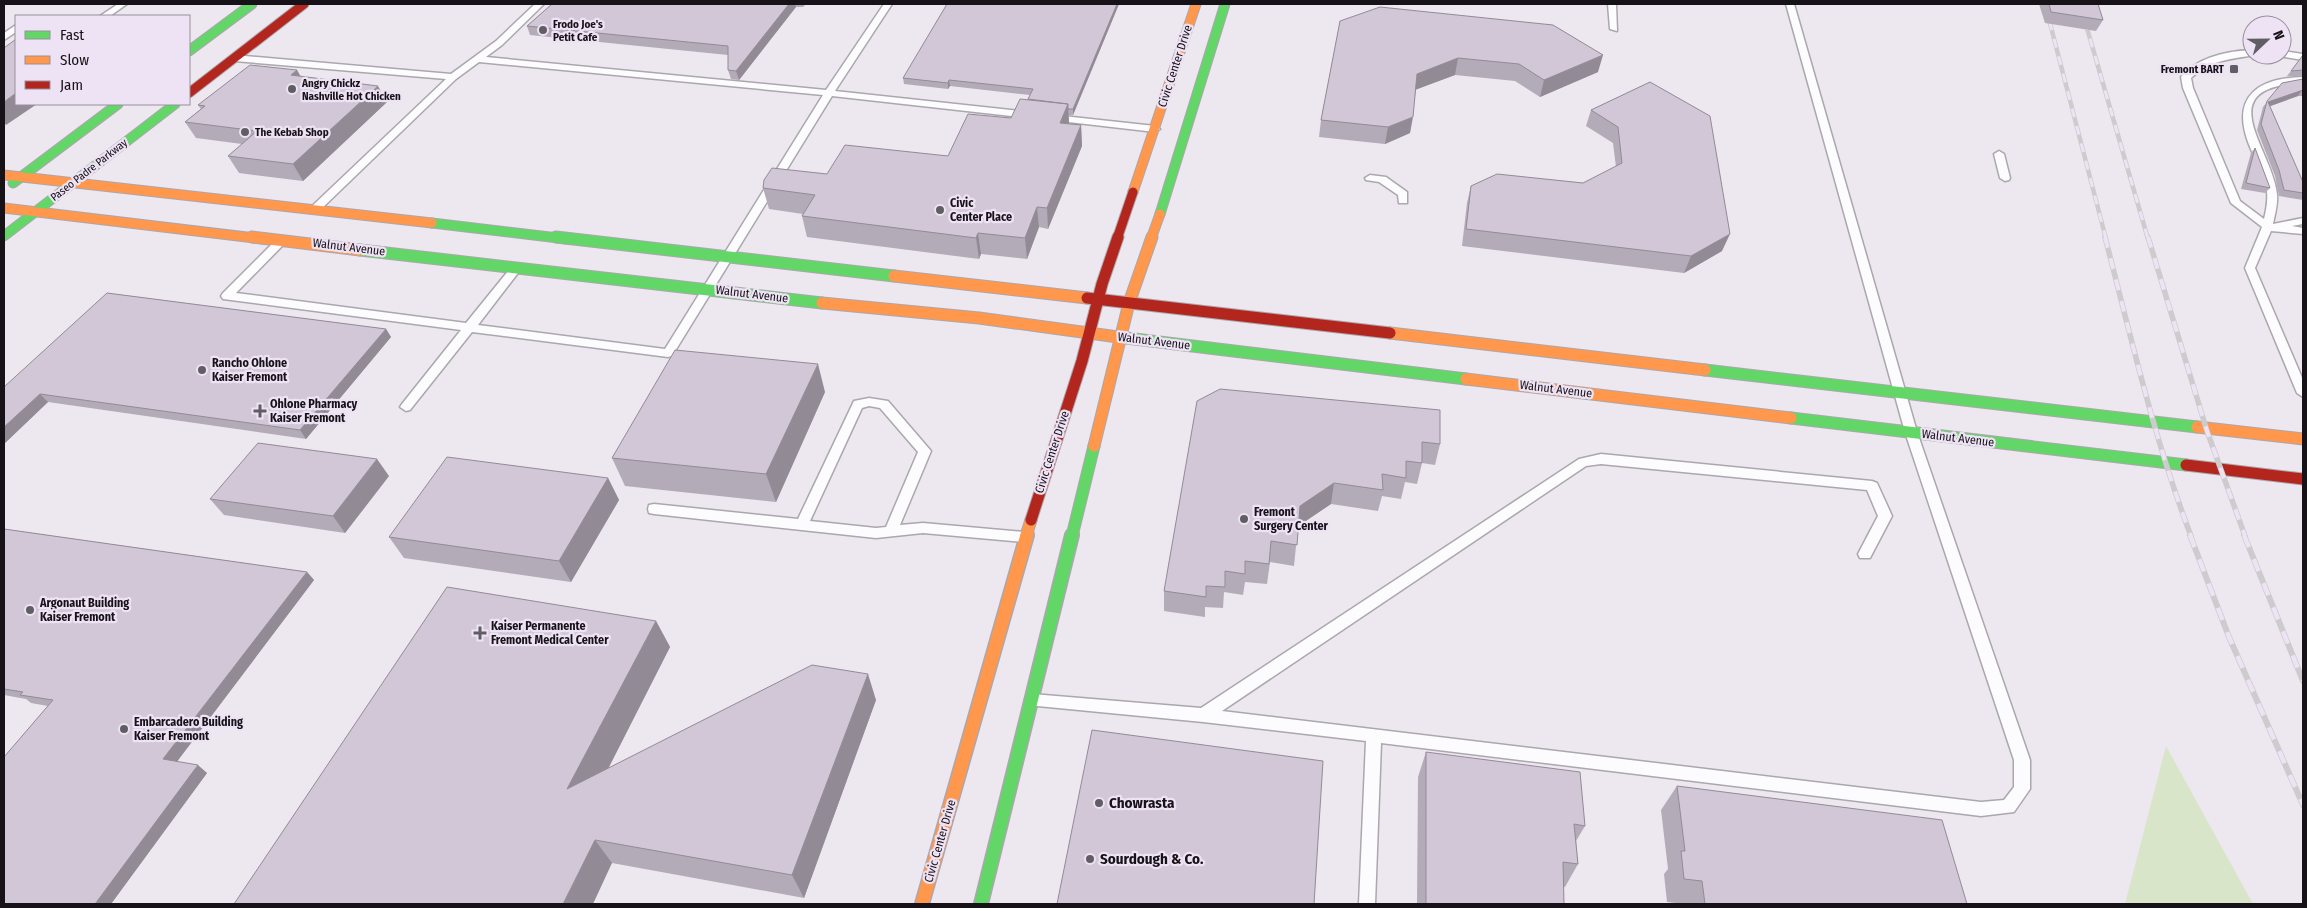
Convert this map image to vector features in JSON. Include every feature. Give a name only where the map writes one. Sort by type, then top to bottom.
[{"type":"main road","points":[[190,50],[252,4]]},
{"type":"main road","points":[[190,92],[304,4]]},
{"type":"main road","name":"Civic Center Drive","points":[[922,904],[1025,537],[1082,361],[1088,333],[1122,219],[1155,129],[1196,4]]},
{"type":"main road","points":[[981,904],[1120,337],[1225,4]]},
{"type":"main road","points":[[4,190],[117,105]]},
{"type":"main road","name":"Paseo Padre Parkway","points":[[4,236],[173,105]]},
{"type":"main road","points":[[4,175],[2303,439]]},
{"type":"main road","name":"Walnut Avenue","points":[[4,208],[861,308],[979,318],[1120,337],[2303,479]]},
{"type":"lane","points":[[106,15],[123,4]]},
{"type":"lane","points":[[314,210],[453,77],[499,43],[540,4]]},
{"type":"lane","points":[[282,240],[227,296],[668,354],[829,93],[888,4]]},
{"type":"lane","points":[[1612,4],[1614,29]]},
{"type":"lane","points":[[1031,700],[1203,716],[1981,809],[2008,807],[2022,789],[2022,760],[1911,432],[1790,4]]},
{"type":"lane","points":[[4,37],[15,29]]},
{"type":"lane","points":[[2242,54],[2226,56],[2194,68],[2186,77],[2188,88],[2236,203],[2268,227],[2303,231]]},
{"type":"lane","points":[[234,58],[453,77]]},
{"type":"lane","points":[[476,59],[829,93],[1155,129]]},
{"type":"lane","points":[[2303,80],[2278,81],[2265,85],[2254,94],[2248,105],[2248,124],[2272,194],[2268,227],[2250,268],[2303,393]]},
{"type":"lane","points":[[1999,154],[2005,178]]},
{"type":"lane","points":[[1370,178],[1382,179],[1403,194],[1403,201]]},
{"type":"lane","points":[[2268,227],[2303,221]]},
{"type":"lane","points":[[406,407],[517,267]]},
{"type":"lane","points":[[802,525],[858,404],[869,402],[884,404],[925,452],[891,532]]},
{"type":"lane","points":[[1203,716],[1584,462],[1601,459],[1872,486],[1885,516],[1865,554]]},
{"type":"lane","points":[[654,508],[876,533],[923,528],[1025,537]]},
{"type":"lane","points":[[1367,904],[1374,736]]},
{"type":"green space","points":[[2166,746],[2253,904],[2125,904]]},
{"type":"building","points":[[552,4],[789,4],[736,71],[728,70],[728,46],[527,26]]},
{"type":"building","points":[[947,4],[1117,4],[1073,109],[1068,109],[1068,104],[1028,99],[1033,89],[949,80],[948,83],[903,78]]},
{"type":"building","points":[[2049,4],[2098,4],[2103,20],[2051,12]]},
{"type":"building","points":[[1380,7],[1553,25],[1603,55],[1544,80],[1519,64],[1458,58],[1417,74],[1413,117],[1388,127],[1321,120],[1340,21]]},
{"type":"building","points":[[15,40],[15,94],[4,102],[4,48]]},
{"type":"building","points":[[2303,55],[2303,70],[2291,71]]},
{"type":"building","points":[[250,65],[297,70],[291,75],[378,86],[293,164],[228,156],[257,131],[185,122],[205,106],[198,105]]},
{"type":"building","points":[[2303,79],[2303,90],[2268,102],[2303,182],[2303,193],[2284,190],[2279,170],[2261,124],[2267,101],[2282,83]]},
{"type":"building","points":[[1650,82],[1710,116],[1730,234],[1691,256],[1466,229],[1471,186],[1497,174],[1583,183],[1622,163],[1618,127],[1591,110]]},
{"type":"building","name":"Civic Center Place","points":[[1020,99],[1068,104],[1060,123],[1081,125],[1047,208],[1037,207],[1025,238],[978,233],[976,238],[802,216],[815,195],[763,188],[764,180],[772,168],[827,174],[845,145],[948,156],[968,114],[1011,118]]},
{"type":"building","points":[[2255,148],[2270,188],[2246,183]]},
{"type":"building","name":"Rancho Ohlone Kaiser Fremont","points":[[107,293],[386,329],[300,430],[40,394],[4,427],[4,387]]},
{"type":"building","points":[[675,350],[818,364],[766,474],[612,458]]},
{"type":"building","name":"Fremont Surgery Center","points":[[1220,389],[1440,410],[1440,444],[1422,442],[1422,463],[1406,461],[1406,478],[1382,474],[1383,490],[1334,483],[1300,506],[1297,545],[1271,541],[1269,564],[1245,561],[1245,574],[1225,571],[1225,587],[1206,586],[1206,597],[1164,591],[1197,401]]},
{"type":"building","points":[[258,443],[377,459],[333,516],[210,499]]},
{"type":"building","points":[[447,457],[608,478],[559,561],[389,537]]},
{"type":"building","name":"Embarcadero Building Kaiser Fremont","points":[[4,529],[307,572],[163,759],[198,765],[95,904],[4,904],[4,757],[53,700],[20,695],[23,692],[4,689]]},
{"type":"building","points":[[447,587],[656,621],[567,789],[812,665],[868,674],[792,875],[595,840],[563,904],[234,904]]},
{"type":"building","points":[[1092,730],[1323,761],[1314,904],[1057,904]]},
{"type":"building","points":[[1426,752],[1580,772],[1585,826],[1574,824],[1578,864],[1563,862],[1564,904],[1426,904]]},
{"type":"building","points":[[1677,786],[1942,820],[1967,904],[1705,904],[1702,881],[1684,879],[1681,851],[1685,851]]},
{"type":"railway","points":[[2045,4],[2106,239]]},
{"type":"railway","points":[[2080,4],[2148,239]]},
{"type":"railway","points":[[2105,237],[2154,425],[2191,536]]},
{"type":"railway","points":[[2148,237],[2207,431],[2245,536]]},
{"type":"railway","points":[[2190,535],[2229,637],[2303,805]]},
{"type":"railway","points":[[2244,535],[2303,681]]},
{"type":"traffic: fast","points":[[190,50],[252,4]]},
{"type":"traffic: fast","points":[[1160,214],[1225,4]]},
{"type":"traffic: fast","points":[[13,183],[117,105]]},
{"type":"traffic: fast","points":[[4,236],[174,105]]},
{"type":"traffic: fast","points":[[432,223],[894,276]]},
{"type":"traffic: fast","points":[[360,250],[822,303]]},
{"type":"traffic: fast","points":[[1118,337],[1466,379]]},
{"type":"traffic: fast","points":[[1705,370],[2197,427]]},
{"type":"traffic: fast","points":[[1791,418],[2186,465]]},
{"type":"traffic: fast","points":[[981,904],[1094,446]]},
{"type":"traffic: slow","points":[[1133,192],[1196,4]]},
{"type":"traffic: slow","points":[[4,175],[432,223]]},
{"type":"traffic: slow","points":[[4,208],[360,250]]},
{"type":"traffic: slow","points":[[1094,446],[1129,303],[1160,214]]},
{"type":"traffic: slow","points":[[894,276],[1087,298]]},
{"type":"traffic: slow","points":[[822,303],[979,318],[1118,337]]},
{"type":"traffic: slow","points":[[1390,333],[1705,370]]},
{"type":"traffic: slow","points":[[1466,379],[1791,418]]},
{"type":"traffic: slow","points":[[2197,427],[2303,439]]},
{"type":"traffic: slow","points":[[922,904],[1031,520]]},
{"type":"traffic: jam","points":[[190,92],[304,4]]},
{"type":"traffic: jam","points":[[1031,520],[1082,361],[1102,284],[1133,192]]},
{"type":"traffic: jam","points":[[1087,298],[1390,333]]},
{"type":"traffic: jam","points":[[2186,465],[2303,479]]},
{"type":"place","name":"Frodo Joe's Petit Cafe","points":[[543,30]]},
{"type":"place","name":"Fremont BART","points":[[2234,69]]},
{"type":"place","name":"Angry Chickz Nashville Hot Chicken","points":[[292,89]]},
{"type":"place","name":"The Kebab Shop","points":[[245,132]]},
{"type":"place","name":"Civic Center Place","points":[[940,210]]},
{"type":"place","name":"Rancho Ohlone Kaiser Fremont","points":[[202,370]]},
{"type":"place","name":"Ohlone Pharmacy Kaiser Fremont","points":[[260,411]]},
{"type":"place","name":"Fremont Surgery Center","points":[[1244,519]]},
{"type":"place","name":"Argonaut Building Kaiser Fremont","points":[[30,610]]},
{"type":"place","name":"Kaiser Permanente Fremont Medical Center","points":[[480,633]]},
{"type":"place","name":"Embarcadero Building Kaiser Fremont","points":[[124,729]]},
{"type":"place","name":"Chowrasta","points":[[1099,803]]},
{"type":"place","name":"Sourdough & Co.","points":[[1090,859]]}]
